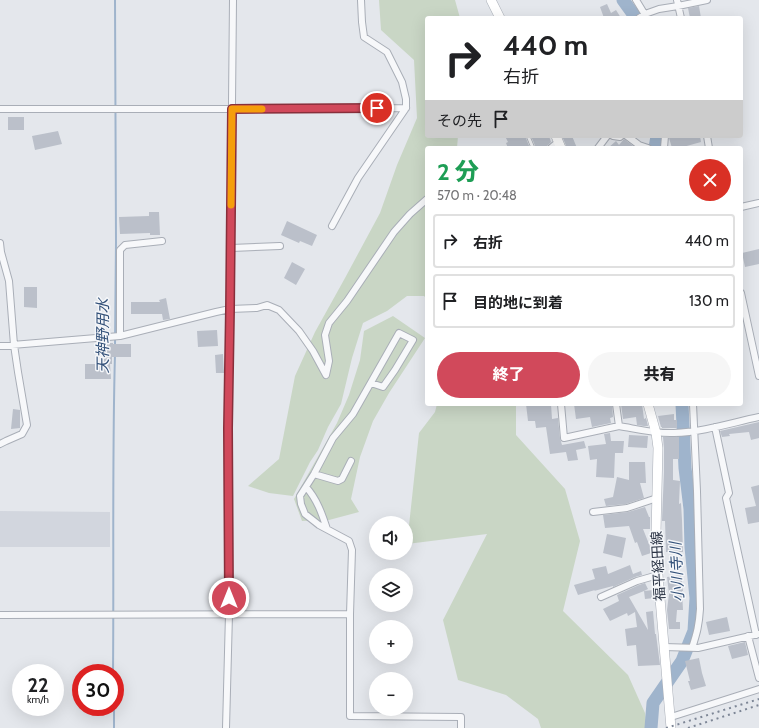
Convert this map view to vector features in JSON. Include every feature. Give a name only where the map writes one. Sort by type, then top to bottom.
[{"type":"main road","points":[[491,0],[499,16]]},
{"type":"main road","name":"福平経田線","points":[[649,406],[656,433],[658,448],[656,533],[658,575],[672,728]]},
{"type":"street","points":[[226,728],[229,614],[228,428],[233,0]]},
{"type":"street","points":[[332,226],[358,178],[406,108],[406,99],[402,82],[387,52],[364,37],[361,0]]},
{"type":"street","points":[[636,0],[646,16],[659,9],[678,3],[707,0]]},
{"type":"street","points":[[678,3],[681,16]]},
{"type":"street","points":[[0,109],[406,108]]},
{"type":"street","points":[[630,138],[642,146]]},
{"type":"street","points":[[0,346],[120,336],[230,309],[257,308],[267,305],[279,310],[299,331],[313,351],[326,375],[329,361],[325,335],[329,323],[355,290],[394,232],[410,214],[425,201]]},
{"type":"street","points":[[743,207],[759,203]]},
{"type":"street","points":[[120,336],[120,250],[125,245],[162,242]]},
{"type":"street","points":[[0,243],[8,278],[14,345],[28,426],[22,434],[0,444]]},
{"type":"street","points":[[231,248],[280,246]]},
{"type":"street","points":[[0,278],[8,278]]},
{"type":"street","points":[[743,303],[759,376]]},
{"type":"street","points":[[371,383],[383,387],[413,340],[398,332],[353,414],[333,438],[314,474],[300,496],[305,514],[327,530],[349,541],[352,550],[350,614],[350,716],[461,716],[461,728]]},
{"type":"street","points":[[561,406],[564,438],[619,426],[656,433],[694,432],[759,417]]},
{"type":"street","points":[[616,406],[619,426]]},
{"type":"street","points":[[692,648],[699,625],[700,602],[693,406]]},
{"type":"street","points":[[665,651],[698,648],[758,634],[726,498],[729,493],[715,427]]},
{"type":"street","points":[[314,474],[338,481],[342,479],[351,460]]},
{"type":"street","points":[[306,487],[313,495],[327,530]]},
{"type":"street","points":[[593,512],[627,508],[657,498]]},
{"type":"street","points":[[600,597],[637,581],[658,575]]},
{"type":"street","points":[[0,615],[350,614]]},
{"type":"street","points":[[748,636],[759,678]]},
{"type":"street","points":[[671,717],[759,689]]},
{"type":"shaded area","points":[[0,511],[110,512],[110,547],[0,547]]},
{"type":"green space","points":[[379,0],[455,0],[459,16],[425,16],[425,138],[458,138],[457,146],[425,146],[425,297],[407,296],[387,311],[363,323],[352,358],[341,404],[293,496],[269,493],[248,486],[279,459],[295,376],[315,332],[380,213],[397,165],[417,118],[414,60],[381,30]]},
{"type":"green space","points":[[393,316],[425,338],[389,393],[373,421],[360,457],[351,499],[359,512],[329,520],[302,521],[294,499],[337,423],[349,395],[360,360],[364,331]]},
{"type":"green space","points":[[436,406],[516,406],[516,435],[565,489],[580,541],[563,611],[628,675],[645,713],[647,728],[541,728],[538,719],[506,695],[458,680],[443,620],[487,534],[413,543],[413,516],[410,516],[419,433],[435,412]]},
{"type":"building","points":[[607,4],[611,13],[616,10],[620,16],[603,16],[600,7]]},
{"type":"building","points":[[699,6],[701,16],[690,16],[688,8]]},
{"type":"building","points":[[8,117],[24,117],[24,130],[8,130]]},
{"type":"building","points":[[58,131],[62,144],[35,150],[32,136]]},
{"type":"building","points":[[506,138],[526,138],[529,146],[507,146],[506,143],[508,142]]},
{"type":"building","points":[[532,138],[550,138],[551,142],[547,146],[535,146]]},
{"type":"building","points":[[563,138],[573,138],[576,146],[566,146]]},
{"type":"building","points":[[669,138],[700,138],[701,142],[687,146],[671,146]]},
{"type":"building","points":[[624,139],[633,146],[610,146],[616,141],[619,145]]},
{"type":"building","points":[[149,212],[159,212],[160,235],[150,235],[150,233],[120,234],[119,217],[149,216]]},
{"type":"building","points":[[287,221],[317,235],[312,246],[300,241],[299,243],[281,235]]},
{"type":"building","points":[[759,249],[759,264],[745,267],[743,253]]},
{"type":"building","points":[[292,262],[305,269],[296,285],[284,278]]},
{"type":"building","points":[[24,287],[37,287],[37,308],[24,307]]},
{"type":"building","points":[[166,298],[170,319],[163,320],[162,314],[131,314],[131,302],[160,302],[159,300]]},
{"type":"building","points":[[217,330],[218,346],[198,347],[197,331]]},
{"type":"building","points":[[104,343],[131,344],[131,357],[112,357],[112,364],[110,364],[111,379],[85,379],[85,364],[103,364]]},
{"type":"building","points":[[223,354],[224,373],[216,373],[215,355]]},
{"type":"building","points":[[526,406],[551,406],[552,419],[558,418],[562,445],[584,441],[586,448],[576,450],[578,460],[568,461],[566,452],[550,454],[546,427],[536,428],[535,421],[528,421]]},
{"type":"building","points":[[574,406],[612,406],[613,417],[610,418],[611,423],[592,427],[590,417],[576,419]]},
{"type":"building","points":[[621,406],[642,406],[644,419],[646,418],[648,426],[637,425],[636,417],[623,419]]},
{"type":"building","points":[[13,409],[20,410],[20,428],[11,429]]},
{"type":"building","points":[[674,414],[674,420],[677,420],[677,428],[662,428],[658,416]]},
{"type":"building","points":[[759,422],[759,438],[751,440],[749,432],[729,434],[730,436],[722,437],[720,431]]},
{"type":"building","points":[[610,433],[611,441],[624,441],[623,453],[615,453],[614,478],[596,477],[597,459],[590,460],[588,446],[606,444],[604,434]]},
{"type":"building","points":[[629,435],[648,436],[647,448],[628,447]]},
{"type":"building","points":[[663,437],[679,437],[679,459],[673,459],[673,480],[680,481],[679,504],[681,503],[683,552],[666,552],[665,521],[662,521],[664,472]]},
{"type":"building","points":[[629,462],[645,462],[646,483],[640,483],[644,498],[626,504],[606,506],[604,499],[613,497],[617,477],[629,480]]},
{"type":"building","points":[[759,485],[759,522],[748,524],[745,508],[756,506],[751,487]]},
{"type":"building","points":[[645,507],[650,517],[650,529],[643,529],[651,549],[651,553],[642,556],[637,542],[635,543],[629,526],[605,528],[603,515],[628,512]]},
{"type":"building","points":[[607,534],[626,538],[622,558],[603,553]]},
{"type":"building","points":[[630,565],[633,574],[641,571],[642,575],[613,587],[578,595],[574,585],[595,579],[592,569],[606,566],[608,574]]},
{"type":"building","points":[[681,575],[683,610],[677,610],[676,622],[680,622],[680,629],[669,629],[667,610],[669,594],[667,577]]},
{"type":"building","points":[[645,583],[648,589],[629,597],[648,630],[646,612],[653,611],[660,665],[638,666],[636,645],[627,646],[625,629],[637,627],[635,612],[628,616],[627,613],[610,621],[603,609],[619,601],[617,595]]},
{"type":"building","points":[[653,590],[654,598],[645,599],[644,591]]},
{"type":"building","points":[[727,617],[730,631],[709,635],[706,622]]},
{"type":"building","points":[[745,642],[748,655],[732,659],[728,646]]},
{"type":"building","points":[[699,658],[706,686],[691,690],[685,661]]},
{"type":"waterway","name":"天神野用水","points":[[115,0],[115,346]]},
{"type":"waterway","name":"小川寺川","points":[[623,0],[635,16]]},
{"type":"waterway","name":"小川寺川","points":[[655,146],[657,138]]},
{"type":"waterway","name":"天神野用水","points":[[113,664],[115,354]]},
{"type":"waterway","name":"小川寺川","points":[[651,728],[653,703],[682,661],[694,631],[696,598],[691,547],[690,509],[685,468],[682,406]]},
{"type":"waterway","name":"天神野用水","points":[[114,716],[114,728]]},
{"type":"railway","points":[[666,728],[759,699]]},
{"type":"railway","points":[[688,728],[759,705]]},
{"type":"slow traffic","points":[[231,205],[232,109],[262,109]]},
{"type":"route","points":[[229,598],[228,428],[232,109],[377,108]]}]
